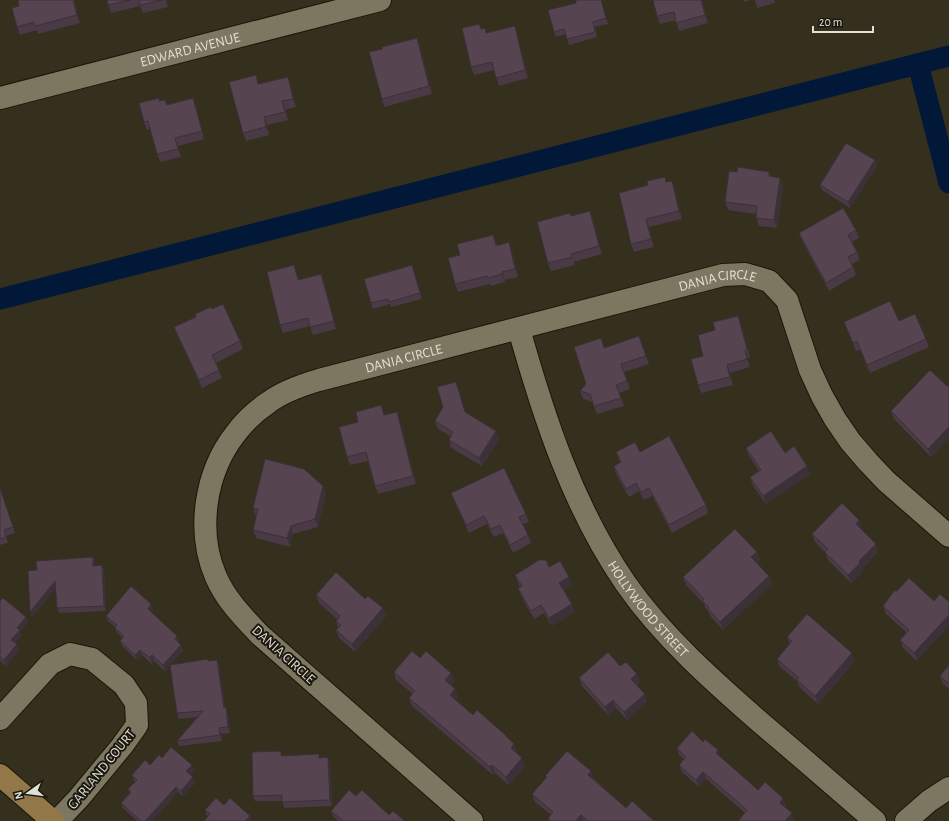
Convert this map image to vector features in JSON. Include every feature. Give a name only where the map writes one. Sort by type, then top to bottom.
[{"type":"main road","points":[[0,775],[52,821]]},
{"type":"street","name":"EDWARD AVENUE","points":[[0,98],[314,8],[380,0]]},
{"type":"street","name":"DANIA CIRCLE","points":[[472,821],[266,640],[241,615],[223,590],[216,577],[209,557],[206,535],[206,503],[214,471],[236,432],[246,421],[270,401],[294,388],[319,380],[723,275],[745,274],[769,281],[787,300],[810,370],[832,413],[850,441],[886,481],[949,536]]},
{"type":"street","name":"HOLLYWOOD STREET","points":[[519,329],[549,429],[570,481],[596,534],[626,584],[675,642],[710,678],[874,821]]},
{"type":"street","name":"GARLAND COURT","points":[[0,719],[50,664],[70,654],[92,659],[124,685],[136,703],[137,725],[122,746],[84,792],[57,821]]},
{"type":"street","points":[[906,821],[929,801],[949,788]]},
{"type":"building","points":[[18,0],[73,0],[77,15],[35,26],[34,22],[17,27],[12,8],[19,6]]},
{"type":"building","points":[[107,0],[130,0],[108,5]]},
{"type":"building","points":[[139,0],[162,0],[140,5]]},
{"type":"building","points":[[576,0],[601,0],[606,18],[593,22],[595,32],[567,39],[564,29],[554,32],[548,10],[576,3]]},
{"type":"building","points":[[653,0],[701,0],[705,15],[676,23],[674,12],[657,16]]},
{"type":"building","points":[[479,24],[481,29],[485,28],[486,33],[515,26],[525,70],[496,78],[492,62],[471,67],[462,28]]},
{"type":"building","points":[[417,38],[429,86],[382,99],[369,52]]},
{"type":"building","points":[[256,75],[258,84],[288,77],[293,99],[282,101],[285,112],[264,117],[266,127],[243,133],[229,82]]},
{"type":"building","points":[[159,98],[159,101],[165,100],[167,105],[193,98],[202,131],[175,138],[178,149],[157,154],[148,121],[144,122],[139,103]]},
{"type":"building","points":[[846,143],[875,160],[848,202],[820,185]]},
{"type":"building","points":[[738,167],[769,172],[769,176],[780,178],[774,220],[756,218],[757,206],[725,202],[729,171],[737,172]]},
{"type":"building","points":[[665,177],[666,182],[672,181],[679,211],[646,219],[651,239],[631,244],[619,193],[648,185],[647,181]]},
{"type":"building","points":[[843,208],[856,230],[848,235],[857,252],[848,257],[853,267],[826,283],[799,233]]},
{"type":"building","points":[[590,211],[599,246],[571,254],[572,257],[548,263],[537,222],[570,213],[571,216]]},
{"type":"building","points":[[493,235],[496,246],[509,242],[515,269],[502,272],[502,274],[488,278],[487,276],[455,284],[448,258],[460,255],[457,244]]},
{"type":"building","points":[[294,265],[298,280],[321,274],[334,321],[310,327],[308,318],[280,325],[267,272]]},
{"type":"building","points":[[412,265],[420,293],[389,302],[388,299],[371,303],[364,279]]},
{"type":"building","points":[[890,301],[899,321],[915,314],[926,339],[867,365],[857,341],[853,343],[844,322]]},
{"type":"building","points":[[223,304],[240,341],[212,355],[219,370],[199,380],[174,327],[196,317],[195,314],[211,307],[212,309]]},
{"type":"building","points":[[738,316],[747,349],[745,350],[747,359],[727,365],[730,377],[698,385],[691,359],[703,356],[698,335],[715,330],[713,322]]},
{"type":"building","points":[[639,336],[646,356],[621,364],[627,381],[616,385],[621,398],[594,406],[590,394],[580,391],[586,384],[574,347],[601,338],[604,348]]},
{"type":"building","points":[[930,370],[947,386],[949,386],[949,427],[928,449],[891,411]]},
{"type":"building","points":[[456,382],[465,412],[496,431],[479,458],[449,440],[453,432],[435,421],[443,407],[437,387]]},
{"type":"building","points":[[381,405],[384,415],[397,412],[413,476],[375,486],[366,452],[347,457],[339,427],[358,422],[356,412]]},
{"type":"building","points":[[771,431],[785,453],[794,446],[807,466],[763,496],[750,477],[761,470],[746,448]]},
{"type":"building","points":[[669,436],[706,505],[669,525],[649,488],[641,492],[636,483],[626,489],[614,466],[621,462],[616,452],[635,442],[640,452]]},
{"type":"building","points":[[265,459],[304,469],[323,486],[315,519],[291,526],[287,538],[253,530],[258,509],[253,508]]},
{"type":"building","points":[[504,468],[526,514],[519,517],[528,535],[510,545],[500,525],[491,529],[484,516],[466,525],[451,493]]},
{"type":"building","points":[[0,488],[13,527],[4,530],[6,537],[0,539]]},
{"type":"building","points":[[842,503],[859,520],[856,524],[876,544],[859,561],[860,563],[848,575],[825,552],[828,549],[812,534]]},
{"type":"building","points":[[735,529],[757,552],[751,557],[769,576],[720,622],[708,609],[709,607],[703,601],[704,599],[683,577]]},
{"type":"building","points":[[93,557],[93,566],[102,565],[104,606],[57,608],[55,581],[30,612],[28,571],[37,570],[36,561]]},
{"type":"building","points":[[539,560],[546,560],[549,567],[560,561],[569,577],[559,583],[572,604],[549,618],[541,605],[531,611],[518,588],[522,586],[515,575]]},
{"type":"building","points":[[336,572],[365,599],[368,596],[383,608],[352,644],[336,630],[341,625],[336,621],[340,616],[316,595]]},
{"type":"building","points":[[909,578],[934,601],[940,594],[949,602],[949,615],[914,653],[900,640],[909,630],[883,606],[894,591],[897,591]]},
{"type":"building","points":[[131,586],[151,604],[148,609],[177,636],[175,639],[181,645],[163,665],[152,655],[150,658],[140,650],[135,655],[120,641],[124,636],[115,628],[117,625],[106,616]]},
{"type":"building","points":[[3,598],[26,617],[17,628],[20,630],[11,640],[17,644],[4,660],[0,657],[0,601]]},
{"type":"building","points":[[807,614],[852,653],[815,696],[797,680],[799,678],[777,659],[792,641],[787,637]]},
{"type":"building","points":[[412,651],[420,658],[426,651],[451,673],[445,680],[455,689],[450,695],[473,715],[477,710],[514,744],[511,748],[522,758],[506,777],[492,765],[490,767],[409,698],[415,691],[394,672]]},
{"type":"building","points":[[608,652],[620,666],[626,662],[637,674],[631,679],[645,694],[624,712],[613,700],[605,707],[579,678]]},
{"type":"building","points":[[208,659],[208,661],[217,660],[224,708],[226,707],[228,727],[219,728],[220,735],[177,741],[203,711],[177,713],[170,665]]},
{"type":"building","points":[[949,665],[949,684],[940,676]]},
{"type":"building","points":[[692,731],[703,742],[705,739],[718,750],[716,753],[758,790],[765,782],[783,798],[780,803],[792,813],[785,821],[738,821],[747,810],[703,772],[696,780],[679,765],[686,757],[677,748]]},
{"type":"building","points":[[171,747],[192,765],[186,771],[193,777],[181,791],[176,787],[145,821],[141,821],[121,803],[131,792],[128,789],[137,780],[132,775],[145,760],[150,765],[159,755],[162,758]]},
{"type":"building","points":[[281,751],[281,756],[319,754],[319,758],[328,757],[330,800],[282,802],[282,795],[253,796],[252,752]]},
{"type":"building","points":[[567,751],[591,771],[588,775],[626,808],[632,801],[654,821],[588,821],[581,815],[576,821],[551,821],[548,818],[553,812],[532,794],[547,777],[545,776]]},
{"type":"building","points":[[349,790],[356,796],[362,790],[389,815],[393,811],[405,821],[341,821],[342,820],[331,811]]},
{"type":"building","points":[[216,798],[224,805],[230,798],[250,816],[245,821],[204,821],[210,814],[205,810]]},
{"type":"waterway","points":[[0,299],[949,56]]},
{"type":"waterway","points":[[918,64],[949,183]]}]
